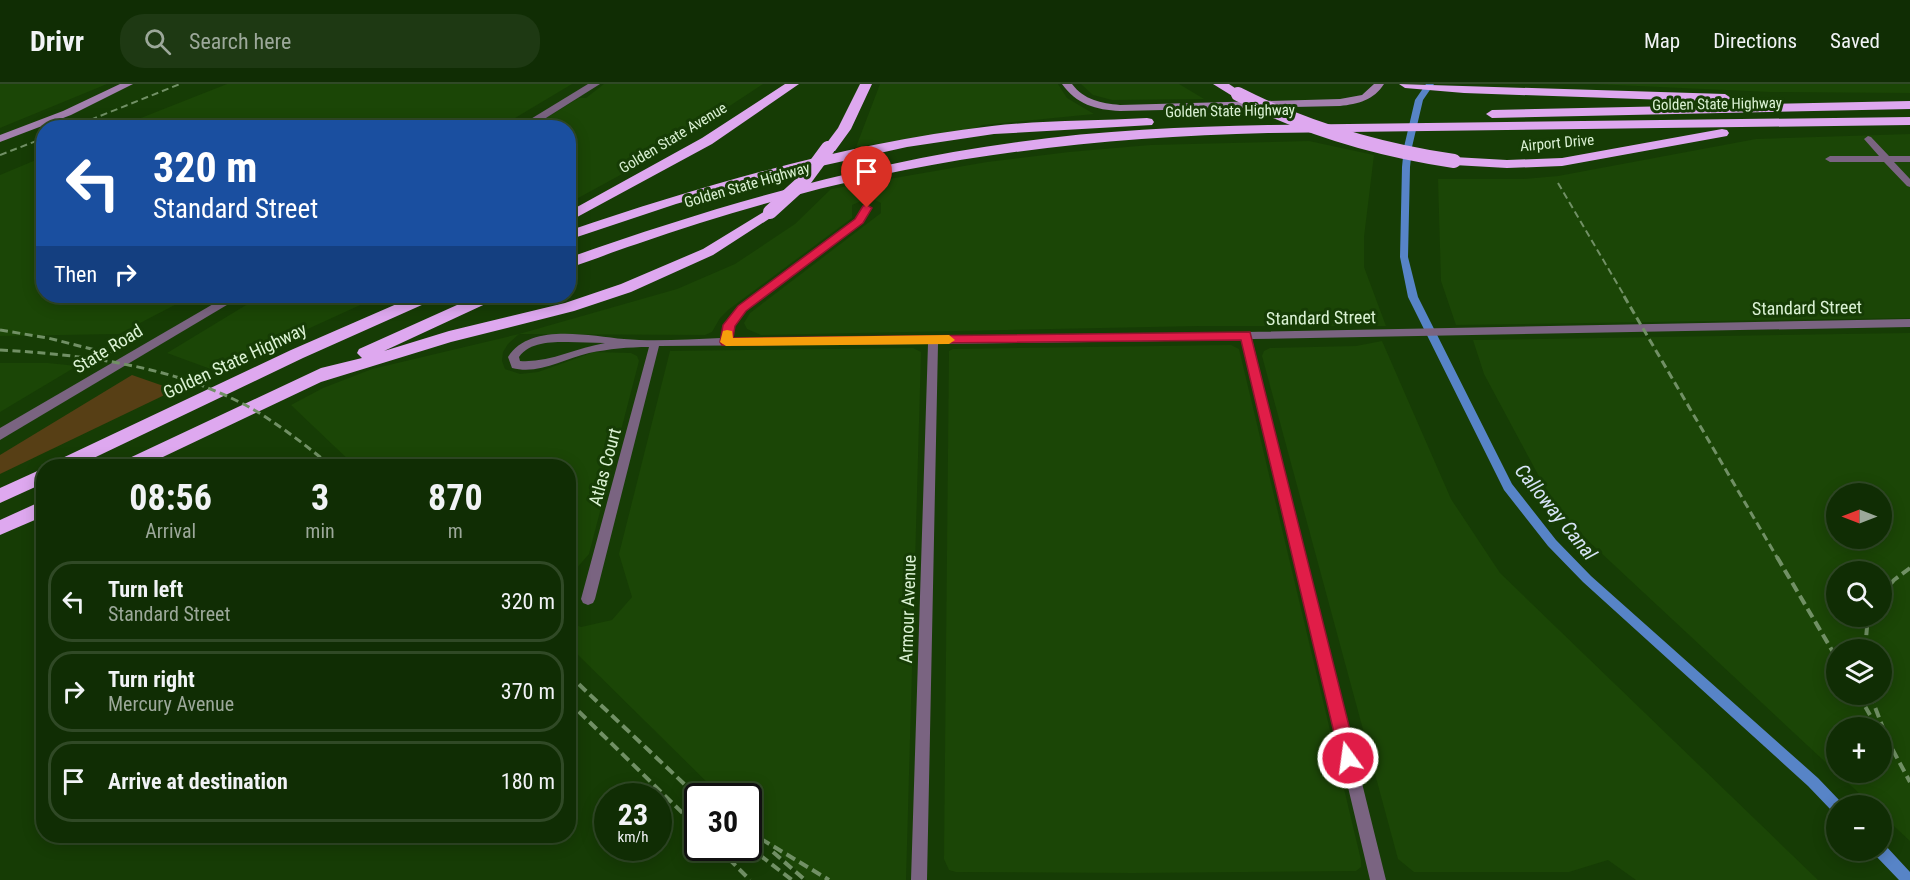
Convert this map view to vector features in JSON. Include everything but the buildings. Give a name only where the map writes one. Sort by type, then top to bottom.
[{"type":"highway","points":[[771,99],[786,84]]},
{"type":"highway","name":"Golden State Avenue","points":[[576,214],[657,170],[793,84]]},
{"type":"highway","points":[[829,148],[840,124],[852,84]]},
{"type":"highway","points":[[317,377],[449,337],[568,306],[626,288],[708,252],[770,212],[794,192],[844,129],[866,84]]},
{"type":"highway","name":"Airport Drive","points":[[1219,84],[1279,115],[1339,137],[1387,150],[1454,160],[1507,164],[1562,162],[1724,133],[1910,122]]},
{"type":"highway","points":[[1405,84],[1464,89],[1875,101],[1910,105]]},
{"type":"highway","name":"Golden State Highway","points":[[576,260],[660,230],[745,204],[950,156],[1021,145],[1272,124],[1551,113],[1910,105]]},
{"type":"highway","name":"Golden State Highway","points":[[576,233],[671,201],[753,177],[846,155],[918,141],[994,130],[1121,122],[1564,125],[1910,122]]},
{"type":"highway","points":[[297,354],[401,303]]},
{"type":"highway","name":"Golden State Highway","points":[[77,459],[297,354],[412,303]]},
{"type":"highway","points":[[144,459],[409,331],[473,303]]},
{"type":"highway","points":[[0,496],[36,479]]},
{"type":"highway","points":[[0,528],[36,511]]},
{"type":"main road","points":[[49,120],[128,84]]},
{"type":"main road","points":[[1067,84],[1082,99],[1099,106],[1120,108],[1334,103],[1364,97],[1379,84]]},
{"type":"main road","points":[[0,139],[36,125]]},
{"type":"street","points":[[535,120],[596,84]]},
{"type":"street","points":[[1868,139],[1910,184]]},
{"type":"street","points":[[1830,159],[1910,159]]},
{"type":"street","points":[[726,342],[729,325],[742,309],[859,221],[867,208]]},
{"type":"street","name":"State Road","points":[[0,435],[224,303]]},
{"type":"street","name":"Standard Street","points":[[624,343],[604,339],[541,339],[524,345],[513,357],[516,365],[528,367],[586,350],[624,343],[1404,333],[1910,323]]},
{"type":"street","points":[[1246,335],[1378,880]]},
{"type":"street","name":"Armour Avenue","points":[[919,880],[933,340]]},
{"type":"street","name":"Atlas Court","points":[[588,599],[656,343]]},
{"type":"shaded area","points":[[0,84],[107,84],[0,128]]},
{"type":"shaded area","points":[[227,84],[572,84],[512,120],[136,120]]},
{"type":"shaded area","points":[[604,84],[763,84],[646,161],[576,199],[576,120],[543,120],[579,98],[586,98]]},
{"type":"shaded area","points":[[880,84],[1058,84],[1067,98],[1094,114],[982,125],[974,129],[856,147]]},
{"type":"shaded area","points":[[1081,84],[1179,84],[1204,99],[1112,100],[1093,95]]},
{"type":"shaded area","points":[[1593,84],[1910,84],[1910,93],[1770,92]]},
{"type":"shaded area","points":[[1910,134],[1910,318],[1456,325],[1441,281],[1438,179],[1523,179],[1558,176],[1756,139]]},
{"type":"shaded area","points":[[1309,141],[1374,155],[1364,237],[1364,267],[1386,326],[1200,326],[761,335],[747,329],[744,323],[750,313],[881,213],[881,203],[873,199],[866,199],[852,205],[852,218],[728,310],[712,332],[705,335],[519,334],[677,289],[735,264],[795,224],[831,189],[987,162],[1150,145]]},
{"type":"shaded area","points":[[36,160],[36,303],[179,303],[119,334],[0,336],[0,175]]},
{"type":"shaded area","points":[[249,303],[365,303],[216,371],[167,353]]},
{"type":"shaded area","points":[[1910,333],[1910,841],[1892,824],[1892,795],[1861,795],[1848,783],[1892,783],[1892,717],[1826,717],[1826,763],[1584,537],[1560,511],[1484,374],[1473,340]]},
{"type":"shaded area","points":[[519,334],[508,344],[503,352],[502,361],[505,369],[520,374],[538,372],[594,352],[631,353],[637,356],[639,361],[589,554],[576,569],[576,459],[348,459],[291,405],[323,388],[372,369]]},
{"type":"shaded area","points":[[1382,341],[1451,499],[1500,573],[1818,880],[1636,880],[1608,860],[1569,872],[1414,872],[1398,859],[1262,356],[1264,351],[1270,348],[1356,346]]},
{"type":"shaded area","points":[[1231,345],[1239,349],[1361,867],[1356,871],[1133,873],[956,872],[949,870],[944,859],[949,351],[953,349]]},
{"type":"shaded area","points":[[913,348],[921,352],[906,880],[806,880],[762,837],[762,783],[708,783],[576,653],[576,625],[581,627],[612,620],[632,597],[619,554],[670,351]]},
{"type":"shaded area","points":[[0,363],[48,363],[77,366],[0,412]]},
{"type":"shaded area","points":[[132,375],[175,390],[0,474],[0,455]]},
{"type":"waterway","name":"Calloway Canal","points":[[1430,84],[1419,100],[1408,147],[1404,257],[1413,297],[1508,487],[1552,543],[1587,579],[1826,796]]},
{"type":"waterway","name":"Calloway Canal","points":[[1890,861],[1908,880]]},
{"type":"railway","points":[[90,120],[180,84]]},
{"type":"railway","points":[[0,155],[36,141]]},
{"type":"railway","points":[[1558,183],[1625,297]]},
{"type":"railway","points":[[1624,296],[1778,559]]},
{"type":"railway","points":[[0,330],[48,338],[111,354]]},
{"type":"railway","points":[[0,350],[101,360],[168,374],[231,398],[261,414],[322,459]]},
{"type":"railway","points":[[1777,557],[1826,640]]},
{"type":"railway","points":[[1892,582],[1910,568]]},
{"type":"railway","points":[[1866,639],[1867,627]]},
{"type":"railway","points":[[576,682],[684,784]]},
{"type":"railway","points":[[1864,705],[1870,715]]},
{"type":"railway","points":[[1874,705],[1888,741],[1910,782]]},
{"type":"railway","points":[[576,709],[684,814]]},
{"type":"railway","points":[[762,839],[829,880]]},
{"type":"railway","points":[[773,852],[805,880]]},
{"type":"railway","points":[[762,857],[792,880]]},
{"type":"railway","points":[[731,861],[750,880]]},
{"type":"slow traffic","points":[[727,334],[726,342],[949,340]]},
{"type":"route","points":[[867,208],[859,221],[742,309],[729,325],[726,342],[1246,335],[1348,758]]}]
